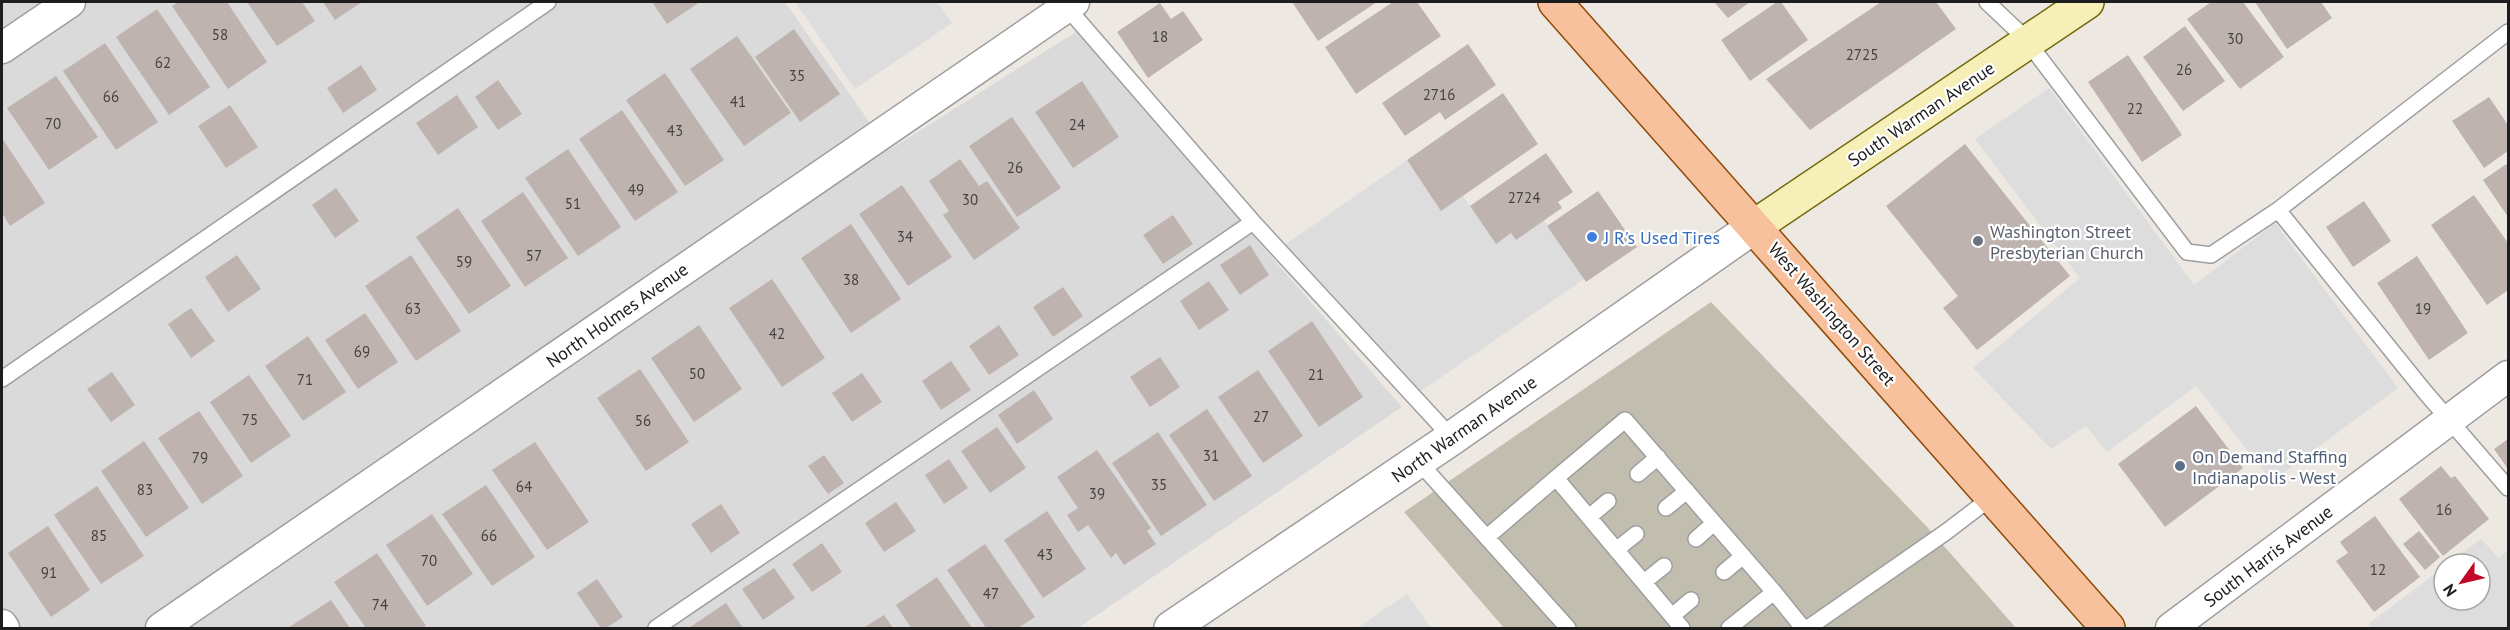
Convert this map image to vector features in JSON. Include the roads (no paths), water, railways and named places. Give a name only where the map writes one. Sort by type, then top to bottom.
[{"type":"main road","name":"West Washington Street","points":[[1555,2],[2108,628]]},
{"type":"main road","name":"South Warman Avenue","points":[[1755,226],[2087,2]]},
{"type":"street","points":[[2,48],[70,2]]},
{"type":"street","name":"North Holmes Avenue","points":[[161,628],[1067,3]]},
{"type":"street","name":"North Warman Avenue","points":[[1171,628],[1452,438],[1755,226]]},
{"type":"street","name":"South Harris Avenue","points":[[2171,628],[2508,376]]},
{"type":"lane","points":[[2,379],[548,2]]},
{"type":"lane","points":[[1987,2],[2028,42],[2187,252],[2211,255],[2278,210],[2508,32]]},
{"type":"lane","points":[[1067,3],[1253,222],[1452,438]]},
{"type":"lane","points":[[2278,210],[2449,420],[2508,488]]},
{"type":"lane","points":[[656,628],[1253,222]]},
{"type":"lane","points":[[1487,537],[1625,420],[1803,628]]},
{"type":"lane","points":[[1638,474],[1658,457]]},
{"type":"lane","points":[[1418,461],[1568,628]]},
{"type":"lane","points":[[1556,478],[1682,628]]},
{"type":"lane","points":[[1666,508],[1687,491]]},
{"type":"lane","points":[[1808,628],[1946,532],[1992,496]]},
{"type":"lane","points":[[1589,517],[1608,501]]},
{"type":"lane","points":[[1696,538],[1714,523]]},
{"type":"lane","points":[[1616,550],[1636,534]]},
{"type":"lane","points":[[1724,572],[1743,556]]},
{"type":"lane","points":[[1644,582],[1664,566]]},
{"type":"lane","points":[[1729,628],[1774,592]]},
{"type":"lane","points":[[1672,616],[1691,600]]},
{"type":"place","name":"J R's Used Tires","points":[[1592,237]]},
{"type":"place","name":"Washington Street Presbyterian Church","points":[[1978,241]]},
{"type":"place","name":"On Demand Staffing Indianapolis - West","points":[[2180,466]]}]
